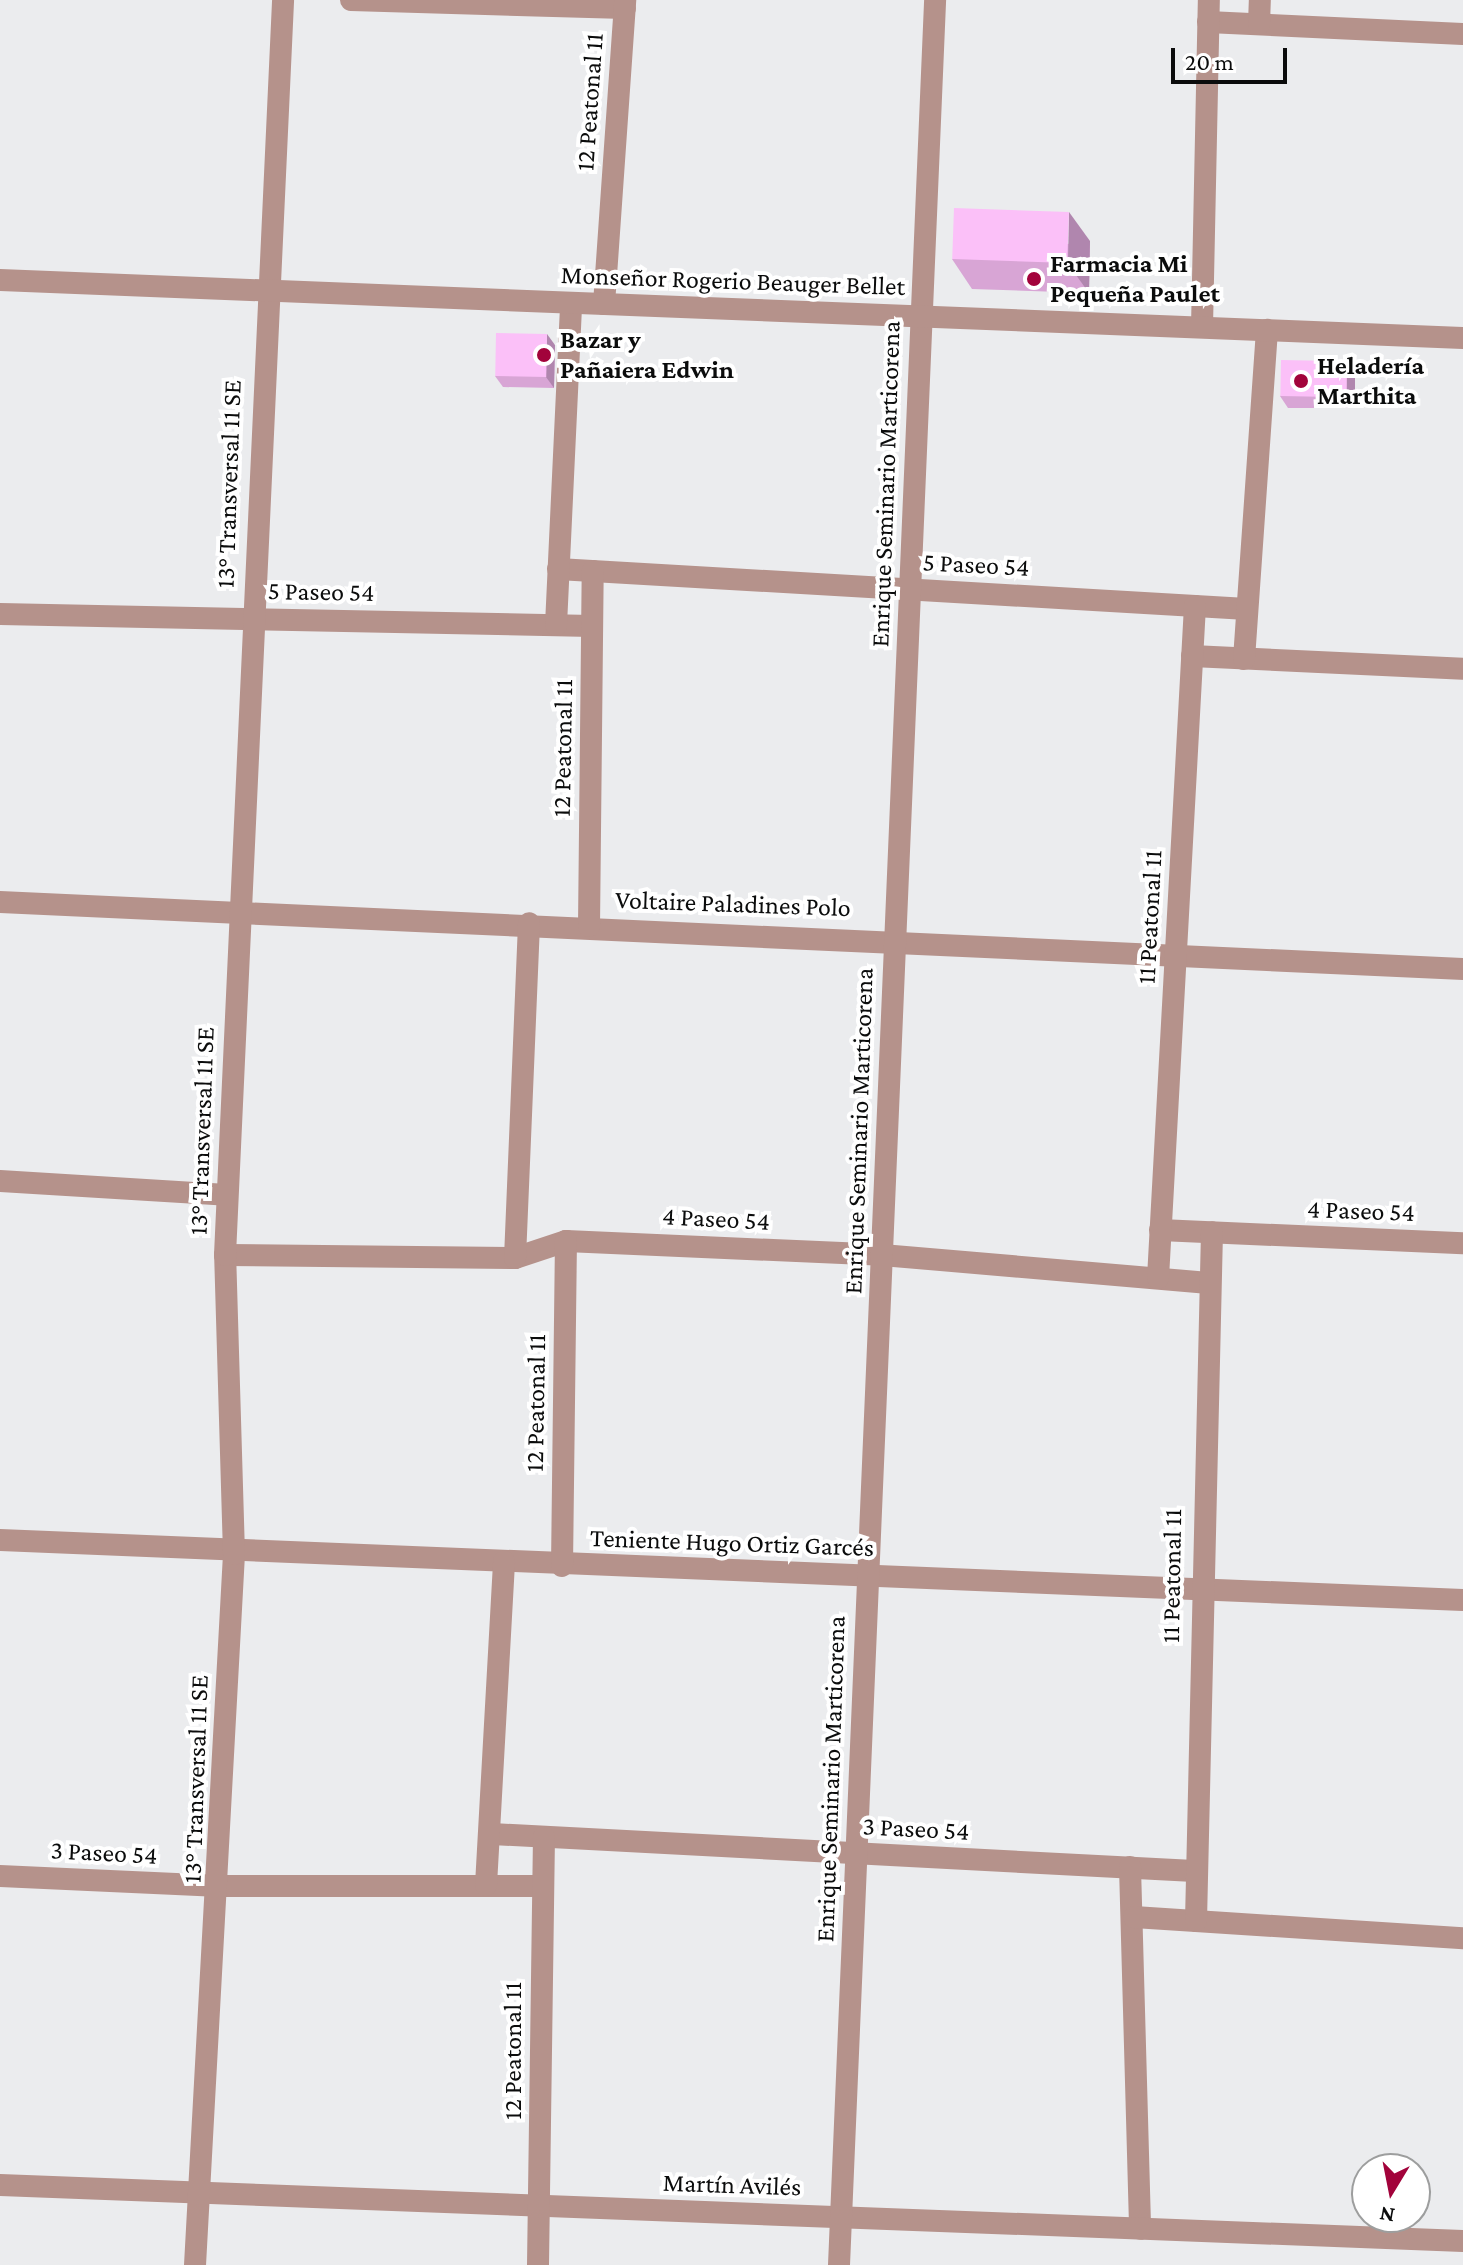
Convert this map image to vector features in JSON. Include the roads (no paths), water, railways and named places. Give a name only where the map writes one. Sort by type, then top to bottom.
[{"type":"street","name":"13° Transversal 11 SE","points":[[195,2265],[220,1886],[234,1554],[225,1255],[266,290],[283,0]]},
{"type":"street","points":[[351,0],[625,4]]},
{"type":"street","name":"Enrique Seminario Marticorena","points":[[839,2265],[935,0]]},
{"type":"street","points":[[1259,24],[1260,0]]},
{"type":"street","name":"12 Peatonal 11","points":[[604,304],[625,4]]},
{"type":"street","points":[[1202,327],[1209,11],[1259,24],[1463,34]]},
{"type":"street","name":"Monseñor Rogerio Beauger Bellet","points":[[0,280],[1463,338]]},
{"type":"street","points":[[556,625],[571,303]]},
{"type":"street","points":[[1244,659],[1267,330]]},
{"type":"street","name":"5 Paseo 54","points":[[558,569],[1247,609]]},
{"type":"street","name":"12 Peatonal 11","points":[[589,926],[593,571]]},
{"type":"street","name":"11 Peatonal 11","points":[[1158,1278],[1195,606]]},
{"type":"street","name":"5 Paseo 54","points":[[0,614],[592,626]]},
{"type":"street","points":[[1192,656],[1463,669]]},
{"type":"street","name":"Voltaire Paladines Polo","points":[[0,902],[895,938],[1463,969]]},
{"type":"street","points":[[515,1258],[529,923]]},
{"type":"street","points":[[0,1181],[227,1195]]},
{"type":"street","name":"4 Paseo 54","points":[[1160,1230],[1463,1243]]},
{"type":"street","name":"11 Peatonal 11","points":[[1196,1921],[1194,1871],[1206,1283],[1212,1232]]},
{"type":"street","name":"12 Peatonal 11","points":[[562,1566],[566,1241]]},
{"type":"street","name":"4 Paseo 54","points":[[225,1255],[515,1258],[566,1241],[882,1255],[1206,1283]]},
{"type":"street","name":"Teniente Hugo Ortiz Garcés","points":[[0,1540],[234,1554],[868,1574],[1463,1600]]},
{"type":"street","points":[[486,1885],[492,1834],[504,1562]]},
{"type":"street","name":"3 Paseo 54","points":[[492,1834],[1194,1871]]},
{"type":"street","name":"12 Peatonal 11","points":[[538,2265],[544,1837]]},
{"type":"street","points":[[1130,1867],[1134,1917],[1140,2229]]},
{"type":"street","name":"3 Paseo 54","points":[[0,1876],[220,1886],[541,1886]]},
{"type":"street","points":[[1134,1917],[1463,1938]]},
{"type":"street","name":"Martín Avilés","points":[[0,2185],[1463,2241]]},
{"type":"place","name":"Farmacia Mi Pequeña Paulet","points":[[1034,279]]},
{"type":"place","name":"Bazar y Pañaiera Edwin","points":[[544,355]]},
{"type":"place","name":"Heladería Marthita","points":[[1301,381]]}]
